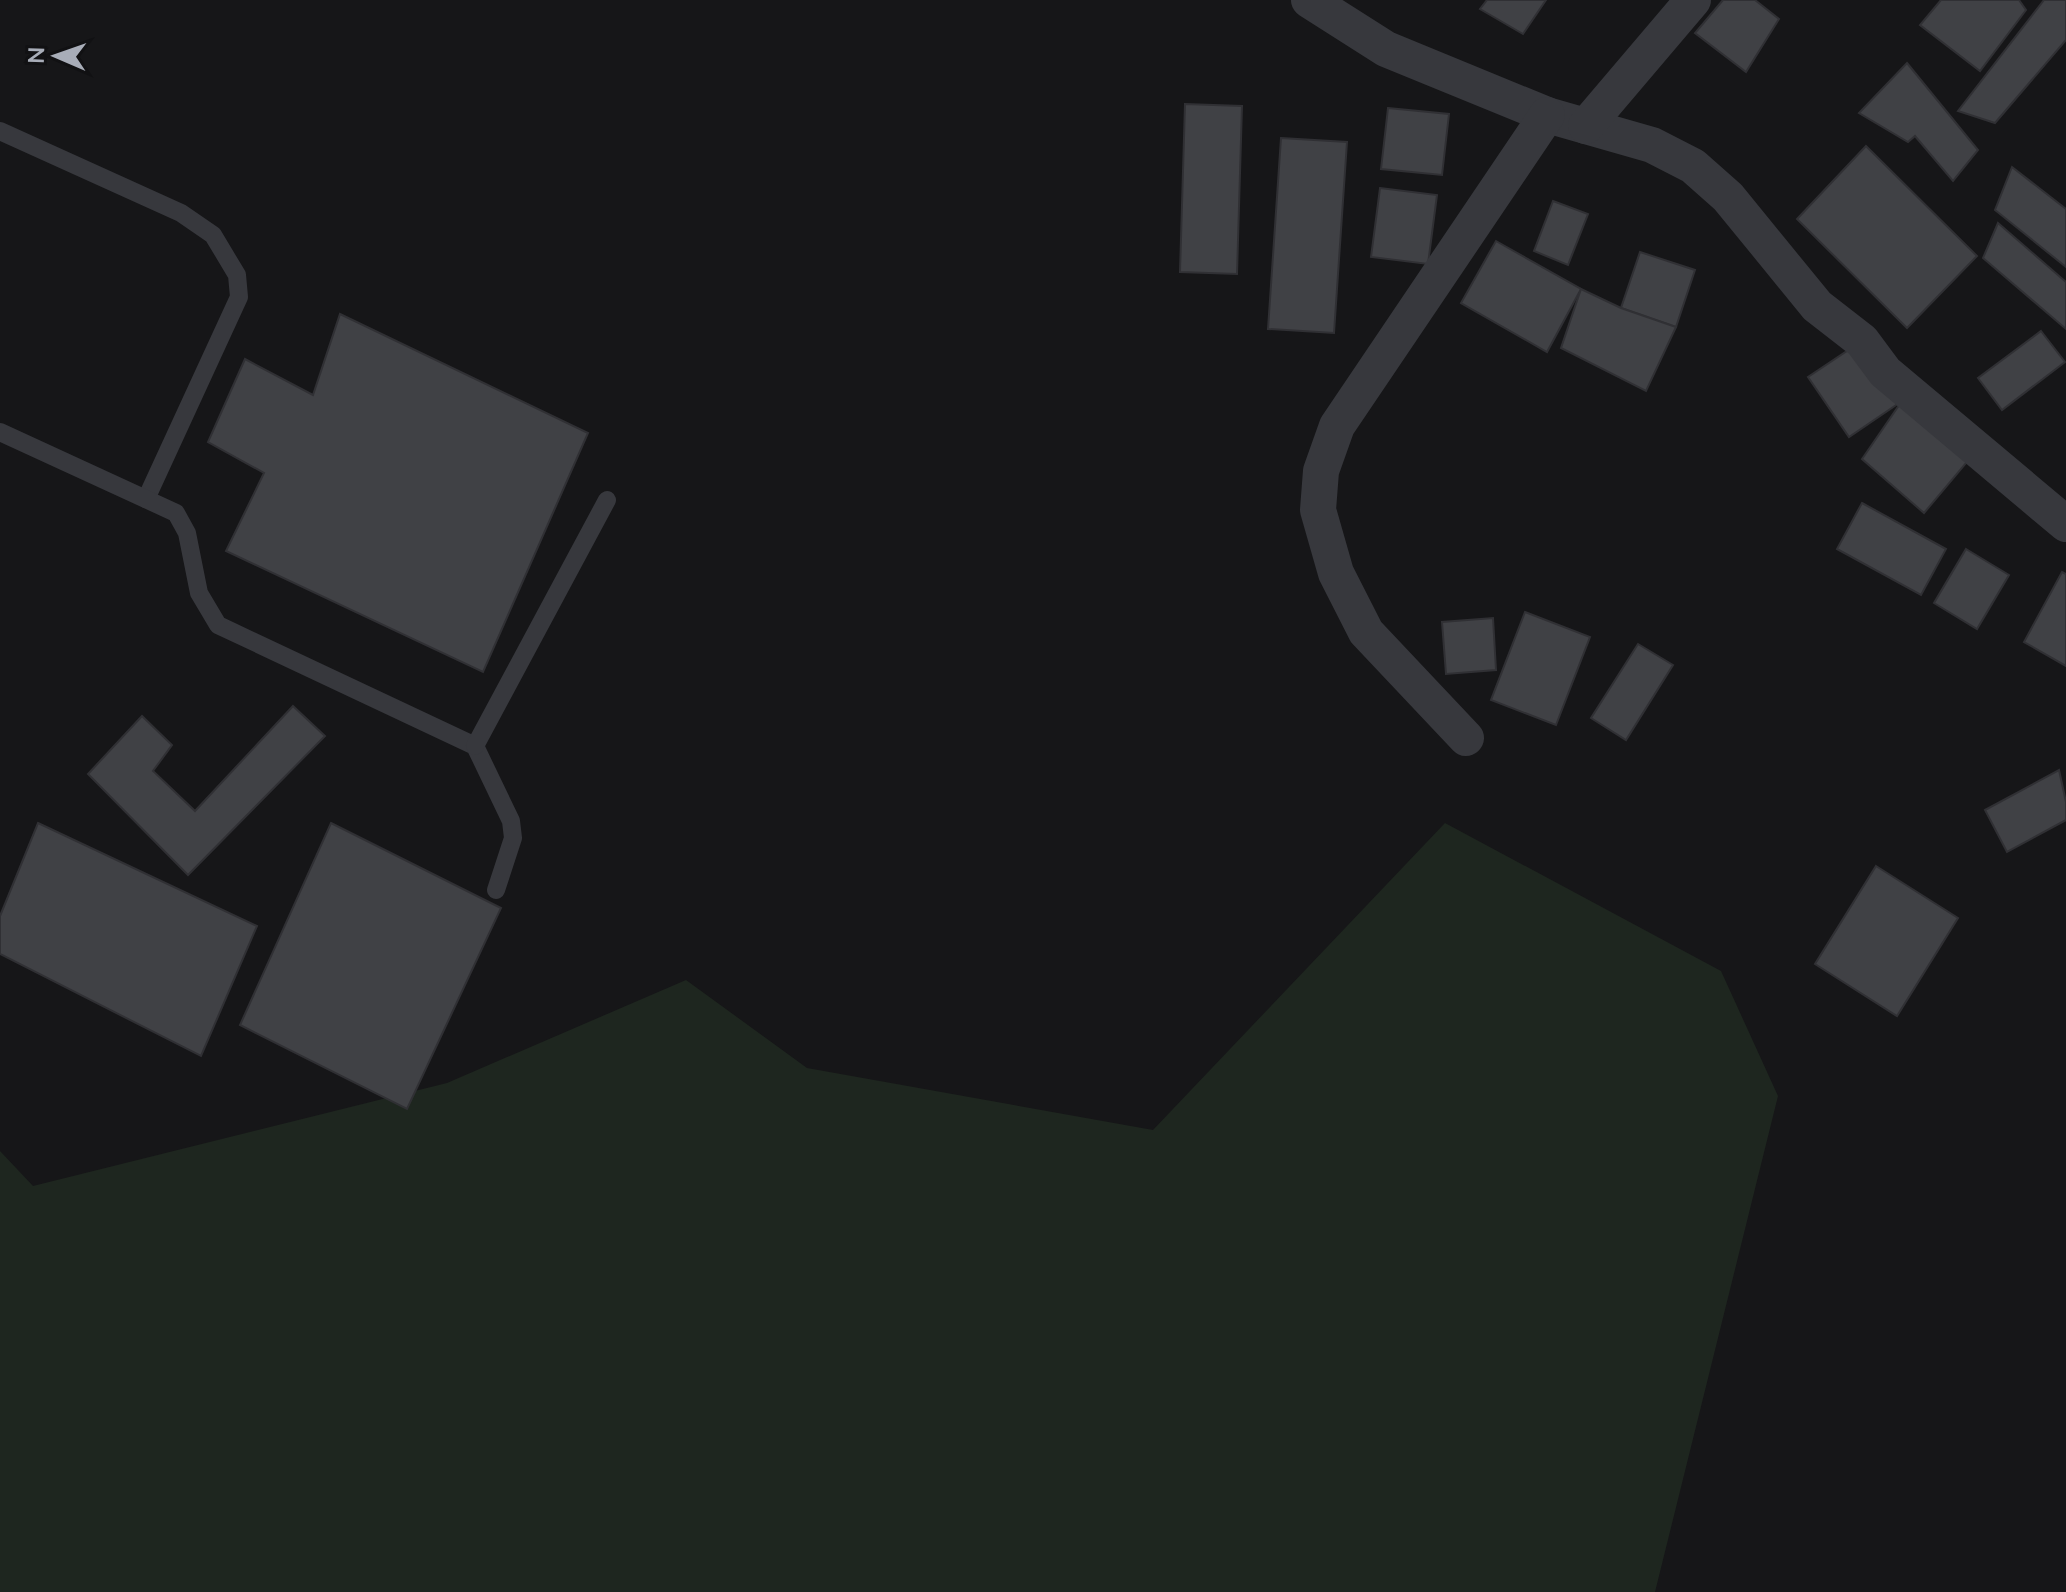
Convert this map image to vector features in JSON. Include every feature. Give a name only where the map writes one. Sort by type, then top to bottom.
[{"type":"street","points":[[1586,126],[1693,0]]},
{"type":"street","points":[[1319,3],[1386,49],[1547,115],[1652,145],[1693,166],[1728,197],[1817,306],[1862,341],[1885,372],[2066,524]]},
{"type":"street","points":[[1466,738],[1366,632],[1336,573],[1318,510],[1321,471],[1337,426],[1547,115]]},
{"type":"lane","points":[[0,131],[181,213],[213,235],[237,275],[239,297],[146,499]]},
{"type":"lane","points":[[0,432],[176,513],[187,533],[199,593],[218,625],[475,746],[511,821],[513,838],[496,890]]},
{"type":"lane","points":[[475,746],[607,500]]},
{"type":"shaded area","points":[[1445,823],[1721,971],[1778,1096],[1655,1592],[0,1592],[0,1151],[33,1186],[447,1083],[686,980],[807,1068],[1153,1130]]},
{"type":"building","points":[[1487,0],[1546,0],[1523,34],[1480,9]]},
{"type":"building","points":[[1723,0],[1755,0],[1779,19],[1746,72],[1695,33]]},
{"type":"building","points":[[1941,0],[2019,0],[2026,10],[1980,71],[1920,25]]},
{"type":"building","points":[[2044,0],[2066,0],[2066,40],[1995,123],[1958,111]]},
{"type":"building","points":[[1907,63],[1978,150],[1953,181],[1915,136],[1908,142],[1859,113]]},
{"type":"building","points":[[1185,104],[1242,106],[1237,274],[1180,272]]},
{"type":"building","points":[[1388,108],[1449,114],[1442,175],[1381,169]]},
{"type":"building","points":[[1281,138],[1347,142],[1334,333],[1268,329]]},
{"type":"building","points":[[1866,146],[1977,256],[1907,328],[1797,219]]},
{"type":"building","points":[[2012,167],[2066,209],[2066,267],[1995,210]]},
{"type":"building","points":[[1380,188],[1437,195],[1428,264],[1371,257]]},
{"type":"building","points":[[1553,201],[1588,214],[1568,265],[1534,251]]},
{"type":"building","points":[[1998,223],[2066,282],[2066,329],[1983,258]]},
{"type":"building","points":[[1496,241],[1581,289],[1547,352],[1461,303]]},
{"type":"building","points":[[1640,252],[1695,270],[1676,327],[1621,308]]},
{"type":"building","points":[[1581,289],[1621,308],[1676,327],[1646,391],[1561,348]]},
{"type":"building","points":[[340,314],[588,433],[483,672],[226,551],[264,473],[208,442],[245,359],[313,395]]},
{"type":"building","points":[[2041,331],[2065,362],[2002,410],[1978,378]]},
{"type":"building","points":[[1862,341],[1902,401],[1849,437],[1808,377]]},
{"type":"building","points":[[1902,401],[1972,456],[1924,513],[1862,459]]},
{"type":"building","points":[[1862,503],[1946,549],[1921,595],[1837,549]]},
{"type":"building","points":[[1966,549],[2009,575],[1977,629],[1934,603]]},
{"type":"building","points":[[2062,572],[2066,574],[2066,666],[2024,642]]},
{"type":"building","points":[[1525,612],[1590,637],[1556,725],[1491,700]]},
{"type":"building","points":[[1493,618],[1496,670],[1446,674],[1442,622]]},
{"type":"building","points":[[1638,644],[1673,665],[1626,740],[1591,718]]},
{"type":"building","points":[[293,706],[325,736],[188,875],[88,774],[142,716],[172,745],[153,771],[195,811]]},
{"type":"building","points":[[2059,770],[2066,802],[2066,820],[2007,852],[1985,810]]},
{"type":"building","points":[[38,823],[257,926],[201,1056],[0,954],[0,916]]},
{"type":"building","points":[[331,823],[501,908],[407,1109],[240,1025]]},
{"type":"building","points":[[1876,866],[1958,918],[1897,1016],[1815,964]]}]
